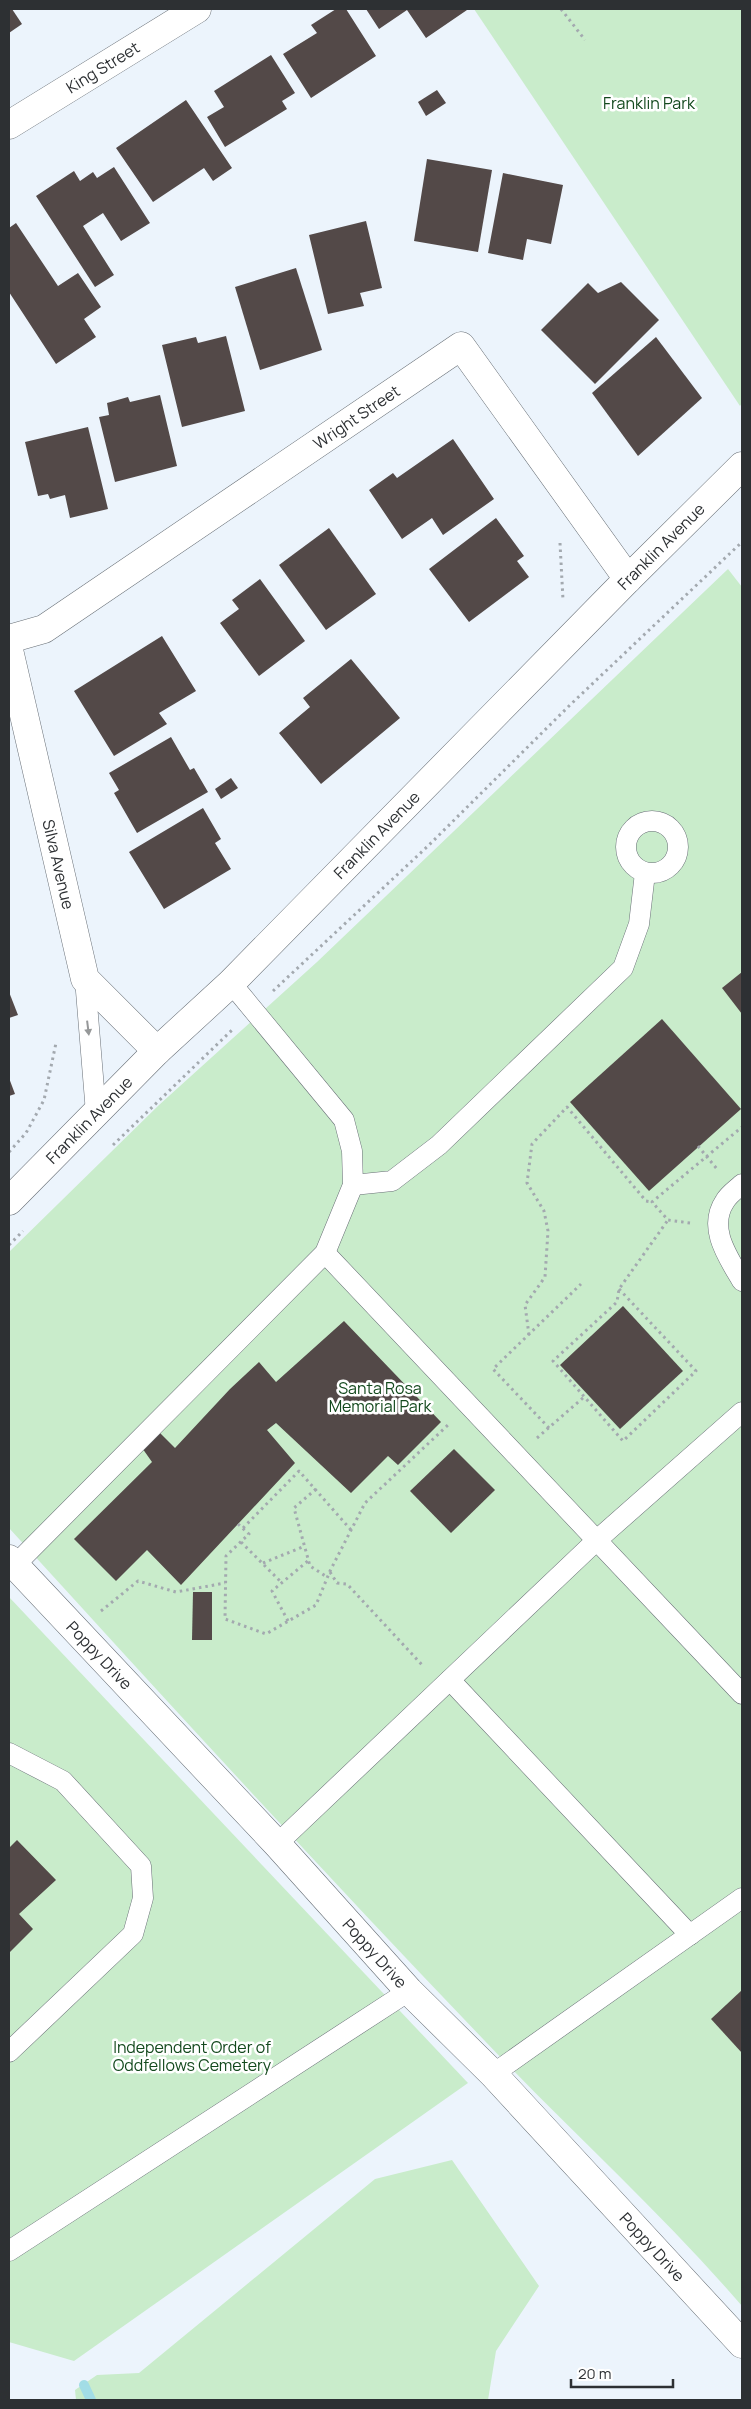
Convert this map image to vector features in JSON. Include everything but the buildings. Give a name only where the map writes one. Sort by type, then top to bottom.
[{"type":"street","name":"King Street","points":[[9,125],[197,9]]},
{"type":"street","name":"Wright Street","points":[[9,639],[44,629],[461,346],[628,580]]},
{"type":"street","name":"Franklin Avenue","points":[[9,1201],[157,1051],[231,983],[742,466]]},
{"type":"street","name":"Silva Avenue","points":[[9,650],[85,979]]},
{"type":"street","points":[[85,979],[157,1051]]},
{"type":"street","name":"Poppy Drive","points":[[12,1562],[277,1844],[409,1991],[493,2074],[742,2344]]},
{"type":"lane","points":[[353,1186],[392,1181],[439,1145],[623,968],[640,924],[645,873]]},
{"type":"lane","points":[[85,979],[96,1112]]},
{"type":"lane","points":[[12,1562],[324,1253],[353,1186],[352,1151],[344,1120],[231,983]]},
{"type":"lane","points":[[742,1184],[725,1201],[717,1227],[726,1253],[742,1281]]},
{"type":"lane","points":[[324,1253],[742,1694]]},
{"type":"lane","points":[[277,1844],[597,1540],[742,1412]]},
{"type":"lane","points":[[450,1680],[690,1935]]},
{"type":"lane","points":[[9,1753],[63,1781],[141,1866],[144,1883],[144,1898],[133,1934],[9,2052]]},
{"type":"lane","points":[[493,2074],[742,1898]]},
{"type":"lane","points":[[9,2251],[409,1991]]},
{"type":"path","points":[[561,9],[585,40]]},
{"type":"path","points":[[107,1150],[253,1010],[429,846],[570,705],[742,542]]},
{"type":"path","points":[[560,543],[562,600]]},
{"type":"path","points":[[9,1152],[26,1133],[44,1100],[56,1043]]},
{"type":"path","points":[[529,1335],[525,1304],[545,1277],[548,1231],[544,1211],[526,1183],[532,1144],[567,1107],[646,1201],[652,1202],[668,1220],[717,1227]]},
{"type":"path","points":[[652,1202],[742,1127]]},
{"type":"path","points":[[619,1289],[696,1371],[623,1441],[553,1361],[618,1302],[619,1289],[668,1220]]},
{"type":"path","points":[[9,1245],[30,1225]]},
{"type":"path","points":[[549,1428],[493,1369],[581,1284]]},
{"type":"path","points":[[516,1456],[584,1397]]},
{"type":"path","points":[[238,1524],[249,1534],[226,1556],[225,1619],[266,1634],[316,1605],[327,1577],[365,1503],[469,1405]]},
{"type":"path","points":[[243,1528],[300,1471],[351,1530]]},
{"type":"path","points":[[316,1489],[294,1508],[310,1566],[327,1577]]},
{"type":"path","points":[[241,1542],[282,1583]]},
{"type":"path","points":[[262,1563],[305,1546]]},
{"type":"path","points":[[288,1621],[272,1591],[309,1560]]},
{"type":"path","points":[[330,1571],[337,1583],[347,1584],[428,1670],[444,1673],[450,1680]]},
{"type":"path","points":[[77,1631],[138,1581],[176,1592],[225,1583]]},
{"type":"green space","name":"Franklin Park","points":[[474,9],[742,9],[742,403],[740,406]]},
{"type":"green space","name":"Santa Rosa Memorial Park","points":[[728,569],[742,587],[742,2306],[680,2238],[516,2073],[424,1977],[9,1528],[9,1252],[159,1105],[317,962]]},
{"type":"green space","name":"Independent Order of Oddfellows Cemetery","points":[[9,1597],[468,2083],[74,2361],[9,2342]]},
{"type":"green space","points":[[452,2160],[539,2286],[496,2351],[488,2400],[76,2400],[75,2390],[97,2375],[139,2373],[375,2179]]},
{"type":"waterway","points":[[84,2385],[91,2400]]}]
